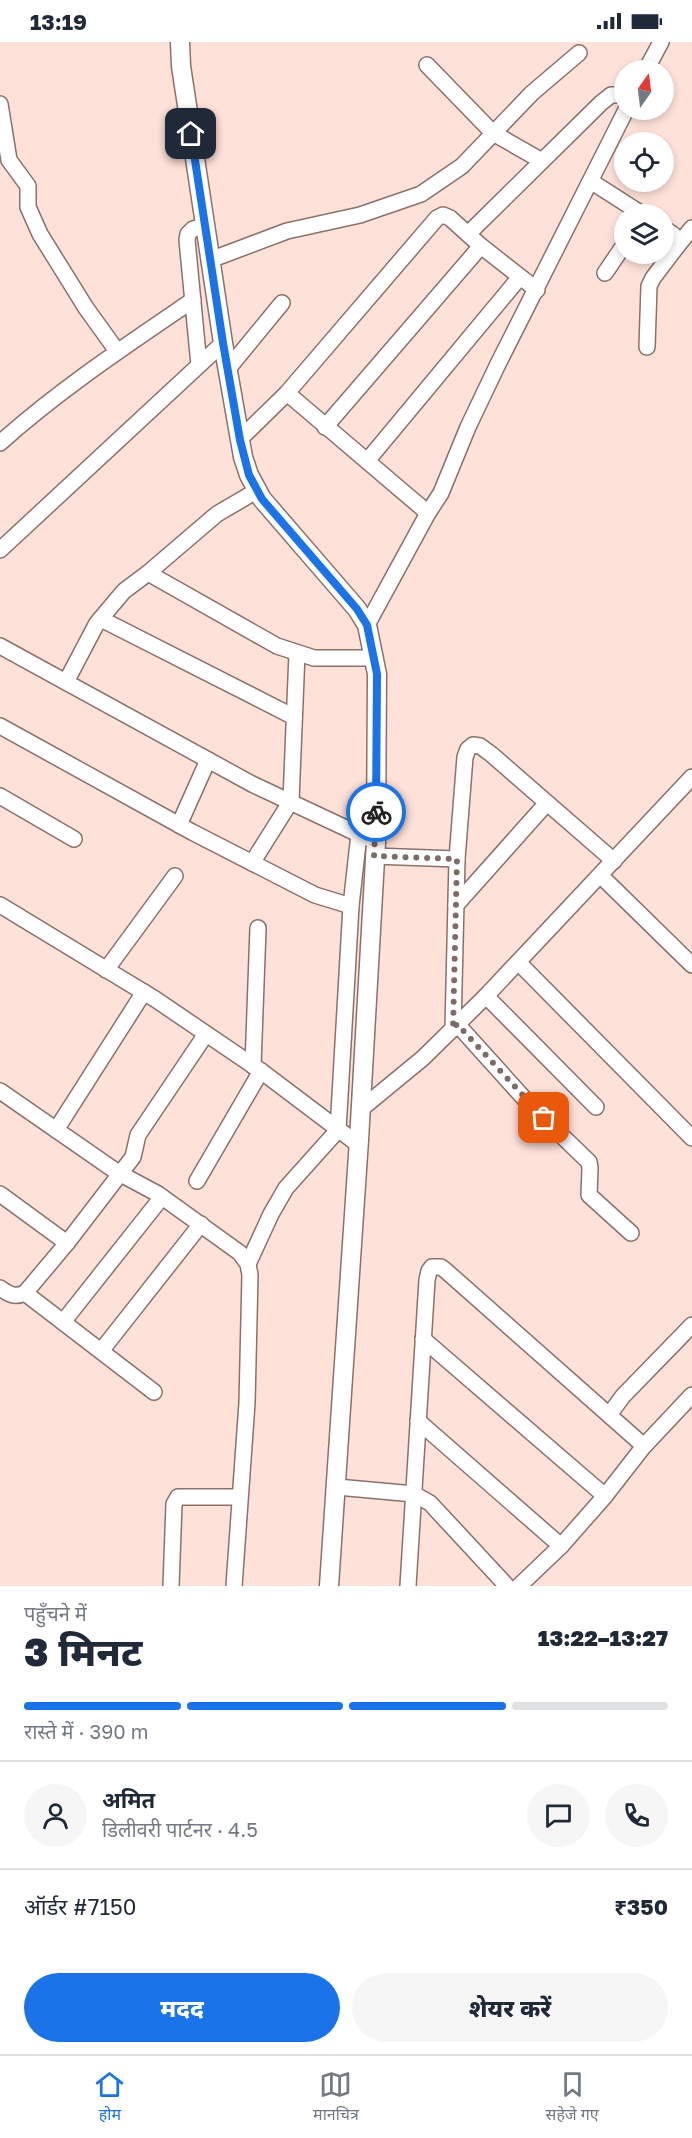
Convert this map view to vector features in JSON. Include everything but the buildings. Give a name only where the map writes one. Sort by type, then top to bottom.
[{"type":"street","points":[[180,42],[181,66],[227,370],[249,475],[262,499],[357,609],[367,625],[377,674],[375,849],[359,1145],[329,1586]]},
{"type":"street","points":[[652,60],[662,42]]},
{"type":"street","points":[[210,260],[286,231],[360,215],[421,194],[462,166],[532,93],[579,53]]},
{"type":"street","points":[[427,65],[494,133],[542,161]]},
{"type":"street","points":[[468,234],[601,103],[614,95]]},
{"type":"street","points":[[0,104],[9,160],[28,186],[28,207],[40,234],[86,308],[117,351]]},
{"type":"street","points":[[367,625],[441,493],[468,427],[621,120]]},
{"type":"street","points":[[592,182],[626,204]]},
{"type":"street","points":[[240,440],[287,393],[436,218],[443,215],[450,218],[481,246],[537,290]]},
{"type":"street","points":[[199,365],[188,234],[193,229],[205,225]]},
{"type":"street","points":[[646,347],[649,286],[692,228]]},
{"type":"street","points":[[674,235],[678,240],[678,245]]},
{"type":"street","points":[[325,427],[481,246]]},
{"type":"street","points":[[605,273],[614,260]]},
{"type":"street","points":[[367,461],[520,277]]},
{"type":"street","points":[[0,443],[117,351],[193,300]]},
{"type":"street","points":[[227,370],[282,303]]},
{"type":"street","points":[[0,550],[223,343]]},
{"type":"street","points":[[287,393],[428,513]]},
{"type":"street","points":[[66,682],[100,619],[124,591],[217,514],[258,490]]},
{"type":"street","points":[[148,573],[276,646],[314,658],[374,658]]},
{"type":"street","points":[[100,619],[294,717]]},
{"type":"street","points":[[0,646],[252,784],[359,834],[375,849],[457,859]]},
{"type":"street","points":[[252,863],[291,801],[297,653]]},
{"type":"street","points":[[0,726],[252,863],[315,895],[351,906]]},
{"type":"street","points":[[614,861],[491,754],[480,746],[473,745],[468,749],[465,757],[457,859],[455,1027],[530,1105],[584,1156],[590,1168],[589,1195],[631,1233]]},
{"type":"street","points":[[179,825],[208,760]]},
{"type":"street","points":[[361,1109],[423,1058],[486,996],[692,777]]},
{"type":"street","points":[[1,798],[74,839]]},
{"type":"street","points":[[456,905],[546,804]]},
{"type":"street","points":[[248,1264],[285,1188],[338,1130],[351,906],[359,834]]},
{"type":"street","points":[[600,875],[692,965]]},
{"type":"street","points":[[106,970],[175,876]]},
{"type":"street","points":[[0,905],[144,992],[257,1068],[359,1145]]},
{"type":"street","points":[[197,1181],[257,1068],[258,928]]},
{"type":"street","points":[[518,962],[692,1138]]},
{"type":"street","points":[[56,1131],[144,992]]},
{"type":"street","points":[[486,996],[596,1107]]},
{"type":"street","points":[[0,1288],[13,1296],[25,1293],[67,1243],[133,1157],[138,1135],[206,1034]]},
{"type":"street","points":[[0,1091],[56,1131],[201,1224],[240,1253],[248,1264],[250,1275],[247,1403],[234,1586]]},
{"type":"street","points":[[0,1194],[67,1243]]},
{"type":"street","points":[[63,1322],[162,1197]]},
{"type":"street","points":[[101,1351],[201,1224]]},
{"type":"street","points":[[408,1586],[427,1280],[432,1267],[436,1266],[445,1270],[644,1446]]},
{"type":"street","points":[[25,1293],[154,1392]]},
{"type":"street","points":[[609,1415],[623,1396],[692,1325]]},
{"type":"street","points":[[423,1339],[606,1496]]},
{"type":"street","points":[[519,1586],[606,1496],[644,1446],[692,1395]]},
{"type":"street","points":[[418,1421],[561,1545]]},
{"type":"street","points":[[337,1487],[414,1494],[430,1503],[507,1586]]},
{"type":"street","points":[[171,1586],[174,1504],[178,1497],[239,1497]]},
{"type":"way so far","points":[[376,812],[374,856],[457,859],[453,1029],[457,1024],[544,1118]]},
{"type":"route","points":[[191,134],[223,343],[243,457],[249,475],[262,499],[357,609],[367,625],[377,674],[376,812]]}]
